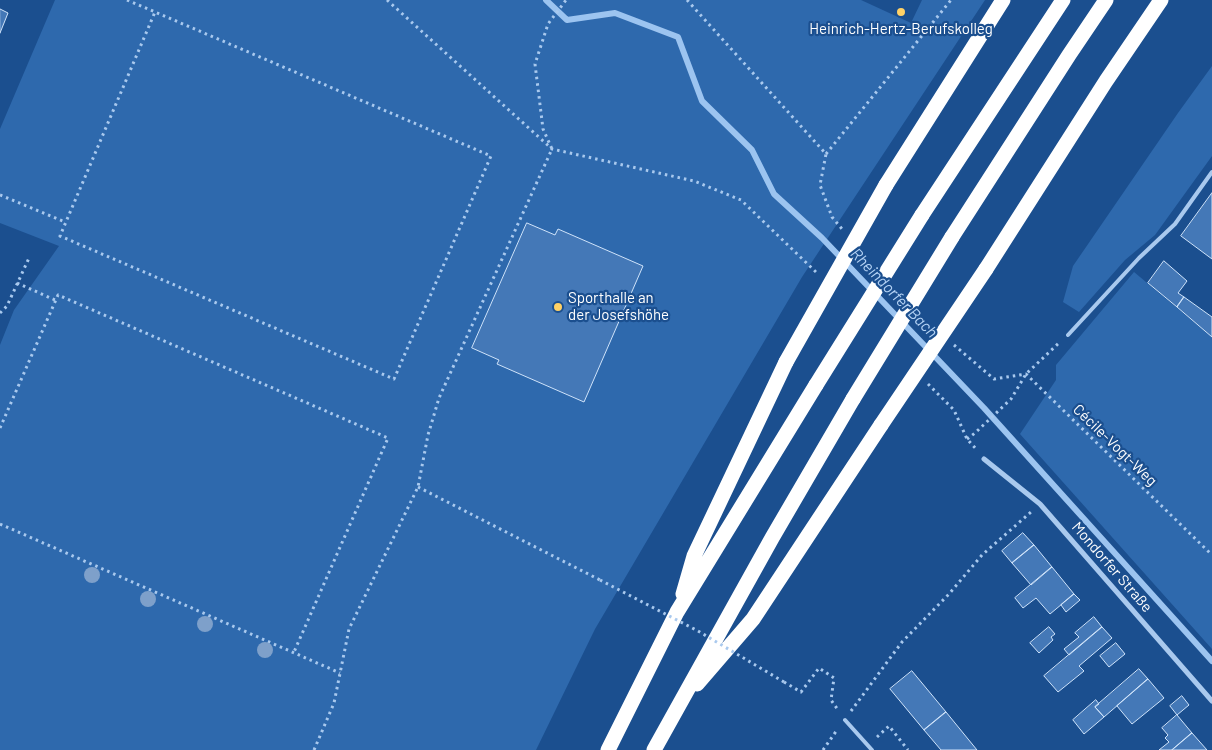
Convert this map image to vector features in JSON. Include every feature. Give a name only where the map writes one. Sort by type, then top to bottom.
[{"type":"highway","points":[[677,612],[694,556],[786,362],[886,185],[1003,0]]},
{"type":"highway","points":[[608,750],[677,612],[922,215],[1063,0]]},
{"type":"highway","points":[[654,750],[772,538],[853,399],[952,237],[1106,0]]},
{"type":"highway","points":[[677,708],[754,620],[881,425],[986,269],[1106,81],[1161,0]]},
{"type":"street","name":"Mondorfer Straße","points":[[984,459],[1040,504],[1212,701]]},
{"type":"lane","points":[[1068,335],[1139,258],[1175,224],[1212,172]]},
{"type":"lane","points":[[845,720],[872,750]]},
{"type":"path","points":[[127,0],[155,12],[491,156],[394,379],[60,236],[155,12]]},
{"type":"path","points":[[387,0],[552,149],[694,180],[741,200],[774,230]]},
{"type":"path","points":[[314,750],[334,703],[349,630],[418,487],[428,435],[439,398],[552,149],[543,129],[535,64],[548,24],[566,0]]},
{"type":"path","points":[[687,0],[826,154]]},
{"type":"path","points":[[845,231],[832,217],[820,185],[826,154],[951,0]]},
{"type":"path","points":[[0,195],[65,222]]},
{"type":"path","points":[[0,313],[7,306],[29,258]]},
{"type":"path","points":[[18,283],[55,300]]},
{"type":"path","points":[[0,428],[58,295],[388,438],[294,652]]},
{"type":"path","points":[[968,439],[1011,399],[1026,374],[1068,335]]},
{"type":"path","points":[[951,342],[994,379],[1026,374]]},
{"type":"path","name":"Cécile-Vogt-Weg","points":[[1026,374],[1212,555]]},
{"type":"path","points":[[418,487],[698,631],[801,692],[819,668],[834,678],[831,700],[845,720]]},
{"type":"path","points":[[823,750],[902,642],[949,594],[982,555],[1040,504]]},
{"type":"path","points":[[0,524],[340,673]]},
{"type":"path","points":[[868,745],[889,726],[908,750]]},
{"type":"shaded area","points":[[55,0],[861,0],[911,23],[922,0],[985,0],[802,277],[595,629],[536,750],[0,750],[0,345],[14,310],[59,246],[0,223],[0,129]]},
{"type":"shaded area","points":[[1212,66],[1212,156],[1155,235],[1125,260],[1079,312],[1063,302],[1073,266]]},
{"type":"shaded area","points":[[1134,272],[1212,337],[1212,649],[1020,434],[1056,380],[1056,365]]},
{"type":"building","points":[[0,9],[8,13],[0,33]]},
{"type":"building","points":[[1212,193],[1212,259],[1181,236]]},
{"type":"building","name":"Sporthalle an der Josefshöhe","points":[[527,223],[555,235],[558,229],[643,266],[584,402],[497,364],[499,360],[472,348]]},
{"type":"building","points":[[1164,261],[1187,281],[1178,293],[1184,297],[1177,307],[1148,283]]},
{"type":"building","points":[[1184,297],[1212,317],[1212,337],[1177,307]]},
{"type":"building","points":[[1023,533],[1034,545],[1012,563],[1002,551]]},
{"type":"building","points":[[1034,545],[1052,567],[1031,585],[1012,563]]},
{"type":"building","points":[[1052,567],[1074,594],[1050,614],[1036,598],[1023,608],[1015,598]]},
{"type":"building","points":[[1074,594],[1080,600],[1066,612],[1061,605]]},
{"type":"building","points":[[1094,617],[1102,627],[1069,655],[1064,649],[1079,637],[1075,633]]},
{"type":"building","points":[[1049,627],[1055,634],[1051,637],[1053,640],[1039,653],[1030,643]]},
{"type":"building","points":[[1102,627],[1112,638],[1079,666],[1084,671],[1058,692],[1044,676]]},
{"type":"building","points":[[1116,643],[1125,654],[1109,667],[1100,656]]},
{"type":"building","points":[[1139,669],[1148,679],[1104,717],[1095,707]]},
{"type":"building","points":[[912,671],[946,712],[924,730],[890,689]]},
{"type":"building","points":[[1148,679],[1164,698],[1132,724],[1117,706]]},
{"type":"building","points":[[1182,696],[1189,705],[1177,715],[1170,706]]},
{"type":"building","points":[[1096,700],[1099,704],[1095,707],[1104,717],[1084,734],[1073,720]]},
{"type":"building","points":[[946,712],[977,750],[941,750],[924,730]]},
{"type":"building","points":[[1177,715],[1192,733],[1172,750],[1159,750],[1169,742],[1165,738],[1168,735],[1162,728]]},
{"type":"building","points":[[1192,733],[1207,750],[1172,750]]},
{"type":"waterway","name":"Rheindorfer Bach","points":[[546,0],[567,20],[615,13],[678,37],[702,101],[752,150],[774,194],[822,238],[984,408],[1212,661]]},
{"type":"place","name":"Heinrich-Hertz-Berufskolleg","points":[[901,12]]},
{"type":"place","name":"Sporthalle an der Josefshöhe","points":[[558,307]]}]
